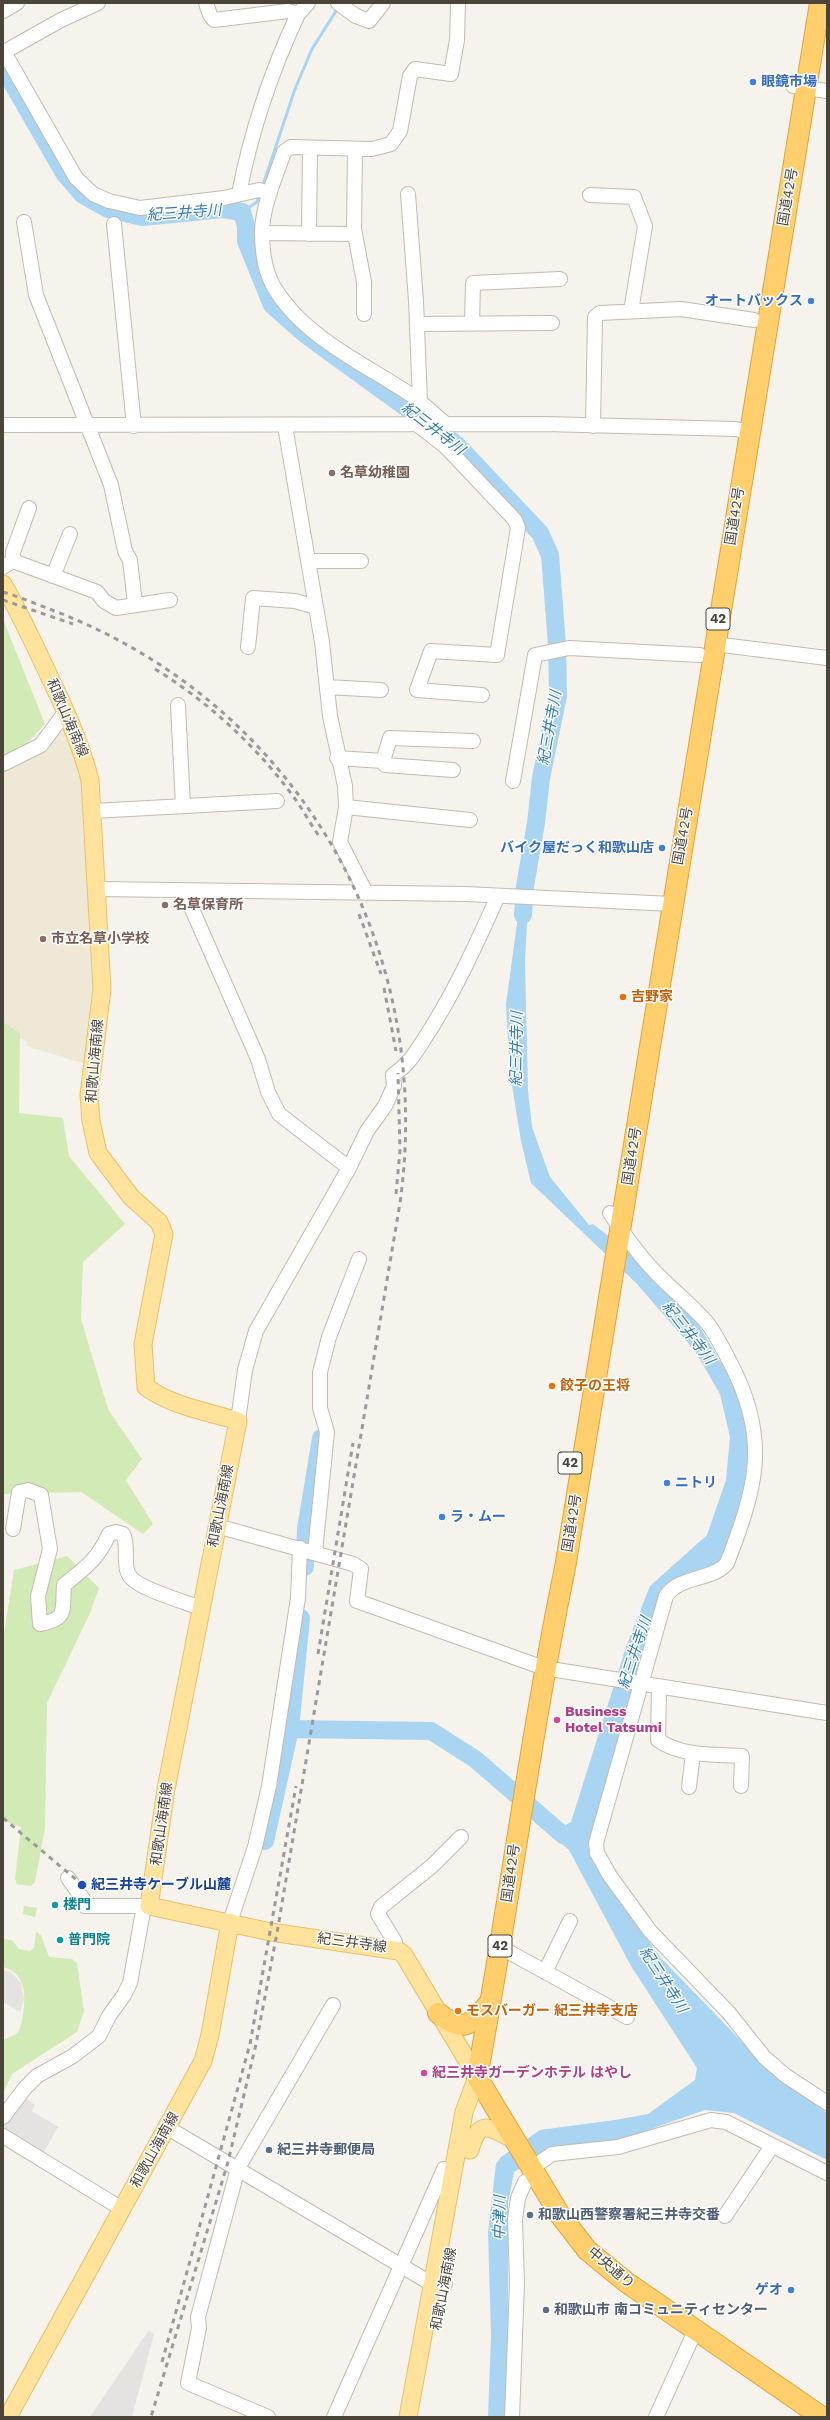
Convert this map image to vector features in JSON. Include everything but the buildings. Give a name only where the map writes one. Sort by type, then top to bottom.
[{"type":"highway","name":"国道42号","points":[[477,2077],[500,1948],[519,1816],[544,1668],[565,1568],[614,1226],[742,430],[800,87],[806,3]]},
{"type":"highway","name":"国道42号","points":[[742,430],[754,320],[800,87],[820,3]]},
{"type":"highway","points":[[438,2013],[456,2024],[468,2025],[473,2023],[491,2001]]},
{"type":"highway","name":"中央通り","points":[[477,2077],[560,2215],[579,2240],[598,2260],[626,2282],[822,2417]]},
{"type":"main road","name":"和歌山海南線","points":[[3,584],[41,656],[66,711],[82,749],[90,780],[98,889],[102,989],[89,1095],[91,1121],[98,1154],[131,1197],[159,1222],[164,1234],[143,1344],[146,1387],[155,1394],[182,1404],[238,1421],[166,1789],[147,1906]]},
{"type":"main road","points":[[147,1906],[230,1922]]},
{"type":"main road","name":"和歌山海南線","points":[[8,2408],[168,2128],[203,2061],[210,2035],[230,1922]]},
{"type":"main road","name":"紀三井寺線","points":[[230,1922],[271,1932],[393,1949],[404,1955],[477,2077]]},
{"type":"main road","name":"和歌山海南線","points":[[408,2417],[470,2150],[476,2116],[477,2077]]},
{"type":"main road","name":"和歌山海南線","points":[[420,2417],[440,2283],[454,2170],[464,2112],[477,2077]]},
{"type":"main road","points":[[470,2150],[477,2132],[483,2129],[497,2129],[516,2140]]},
{"type":"street","points":[[3,11],[17,3]]},
{"type":"street","points":[[98,3],[62,20],[4,52],[76,178],[93,194],[109,201],[140,208],[238,194],[265,192]]},
{"type":"street","points":[[206,3],[210,15],[214,20],[288,11],[298,14]]},
{"type":"street","points":[[238,194],[255,122],[281,51],[298,14],[308,3]]},
{"type":"street","points":[[340,5],[356,16],[369,21],[383,3]]},
{"type":"street","points":[[444,424],[420,402],[321,337],[292,311],[274,288],[264,256],[262,233],[265,192],[284,152],[291,147],[372,149],[391,144],[400,131],[410,76],[415,69],[451,74],[457,40],[458,3]]},
{"type":"street","points":[[800,87],[827,91]]},
{"type":"street","points":[[309,234],[310,148]]},
{"type":"street","points":[[355,149],[355,234],[364,282],[364,314]]},
{"type":"street","points":[[408,194],[417,324],[420,402]]},
{"type":"street","points":[[590,195],[634,197],[645,226],[631,312]]},
{"type":"street","points":[[24,222],[36,295],[111,485],[125,551],[130,560],[135,604]]},
{"type":"street","points":[[114,224],[134,426]]},
{"type":"street","points":[[262,233],[355,234]]},
{"type":"street","points":[[472,324],[472,283],[560,279]]},
{"type":"street","points":[[592,426],[595,317],[600,313],[681,310],[754,320]]},
{"type":"street","points":[[417,324],[552,323]]},
{"type":"street","points":[[3,425],[419,426],[444,424],[742,430]]},
{"type":"street","points":[[284,426],[316,607],[337,758],[345,786],[346,808],[340,842],[366,893]]},
{"type":"street","points":[[419,426],[446,447],[515,520],[518,528],[497,655],[431,651],[417,690],[482,695]]},
{"type":"street","points":[[29,508],[8,564],[53,576],[97,592],[104,600],[116,608],[170,600]]},
{"type":"street","points":[[53,576],[70,534]]},
{"type":"street","points":[[308,561],[361,561]]},
{"type":"street","points":[[248,647],[253,598],[295,601],[316,607]]},
{"type":"street","points":[[513,780],[534,655],[569,648],[707,650],[827,658]]},
{"type":"street","points":[[327,687],[381,690]]},
{"type":"street","points":[[178,705],[183,806]]},
{"type":"street","points":[[3,764],[41,745],[66,711]]},
{"type":"street","points":[[383,761],[390,738],[473,741]]},
{"type":"street","points":[[337,758],[383,761],[385,765],[453,770]]},
{"type":"street","points":[[93,811],[277,801]]},
{"type":"street","points":[[346,808],[470,820]]},
{"type":"street","points":[[98,889],[523,896],[666,904]]},
{"type":"street","points":[[184,891],[258,1060],[268,1092],[279,1114],[349,1168]]},
{"type":"street","points":[[238,1421],[245,1370],[256,1331],[349,1168],[367,1131],[385,1106],[394,1086],[393,1075],[411,1061],[442,1014],[464,974],[498,896]]},
{"type":"street","points":[[614,1226],[659,1276],[708,1325],[745,1393],[752,1415],[757,1454],[748,1500],[727,1563],[721,1570],[708,1576],[698,1576],[669,1591],[639,1684],[596,1843],[597,1853],[610,1876],[650,1930],[728,2013],[764,2057],[786,2076],[827,2103]]},
{"type":"street","points":[[315,1552],[327,1432],[320,1408],[320,1372],[329,1337],[359,1259]]},
{"type":"street","points":[[14,1529],[19,1492],[28,1490],[41,1495],[50,1550],[38,1596],[40,1624],[56,1621],[61,1615],[64,1585],[91,1564],[101,1551],[109,1534],[116,1532],[123,1534],[126,1541],[128,1573],[136,1583],[201,1608]]},
{"type":"street","points":[[217,1526],[347,1562],[361,1569],[357,1601],[544,1668],[827,1713]]},
{"type":"street","points":[[230,1922],[255,1848],[270,1783],[298,1598],[300,1548]]},
{"type":"street","points":[[659,1687],[658,1740],[667,1746],[693,1753],[742,1756],[741,1786]]},
{"type":"street","points":[[689,1787],[693,1753]]},
{"type":"street","points":[[393,1949],[395,1942],[378,1914],[381,1907],[432,1866],[461,1837]]},
{"type":"street","points":[[3,2117],[25,2088],[37,2076],[73,2056],[99,2036],[109,2016],[124,1995],[130,1983],[147,1906],[84,1906],[83,1899],[68,1878]]},
{"type":"street","points":[[545,1972],[570,1921]]},
{"type":"street","points":[[500,1948],[627,2017]]},
{"type":"street","points":[[268,2417],[188,2383],[199,2328],[198,2317],[238,2168],[333,2005]]},
{"type":"street","points":[[512,2417],[517,2283],[515,2219],[518,2198],[524,2182],[533,2168],[552,2154],[618,2147],[711,2120],[726,2122],[827,2173]]},
{"type":"street","points":[[168,2128],[427,2281],[440,2283]]},
{"type":"street","points":[[3,2136],[122,2209]]},
{"type":"street","points":[[726,2216],[772,2146]]},
{"type":"street","points":[[334,2417],[444,2169],[454,2170]]},
{"type":"street","points":[[656,2417],[696,2330]]},
{"type":"shaded area","points":[[62,721],[87,785],[98,968],[89,1065],[26,1046],[27,1041],[7,1034],[3,1026],[3,773]]},
{"type":"shaded area","points":[[3,1970],[11,1972],[21,1983],[24,1999],[20,2012],[3,2002]]},
{"type":"shaded area","points":[[27,2099],[35,2105],[32,2111],[58,2127],[42,2155],[3,2131],[6,2117],[11,2117]]},
{"type":"shaded area","points":[[149,2330],[154,2334],[132,2417],[90,2417]]},
{"type":"green space","points":[[3,619],[45,724],[3,769]]},
{"type":"green space","points":[[3,1022],[20,1033],[19,1113],[63,1118],[69,1156],[125,1224],[83,1262],[81,1319],[108,1409],[142,1459],[126,1480],[153,1524],[143,1534],[81,1492],[3,1494]]},
{"type":"green space","points":[[67,1556],[99,1588],[90,1613],[47,1703],[45,1828],[35,1882],[31,1886],[17,1884],[15,1879],[21,1827],[3,1821],[3,1640],[14,1570]]},
{"type":"green space","points":[[24,1906],[37,1908],[35,1917],[23,1914]]},
{"type":"green space","points":[[36,1932],[41,1935],[49,1957],[72,1959],[77,1963],[84,2011],[77,2032],[12,2074],[3,2093],[3,2040],[17,2033],[20,2027],[24,2008],[24,1993],[23,1986],[16,1974],[3,1967],[3,1939],[12,1940],[19,1949],[30,1951],[34,1948]]},
{"type":"water","name":"中津川","points":[[520,902],[528,906],[525,961],[528,1091],[532,1127],[550,1177],[589,1225],[593,1224],[633,1255],[698,1324],[729,1376],[744,1413],[748,1446],[745,1499],[721,1561],[665,1587],[628,1704],[588,1845],[593,1862],[660,1957],[772,2073],[827,2113],[827,2160],[734,2113],[705,2110],[622,2139],[551,2149],[514,2172],[508,2203],[508,2399],[506,2417],[488,2417],[491,2336],[488,2232],[496,2164],[501,2157],[540,2130],[648,2114],[695,2080],[697,2068],[631,1966],[569,1850],[541,1827],[548,1814],[564,1826],[571,1822],[626,1647],[650,1586],[707,1535],[726,1480],[730,1437],[720,1394],[695,1351],[637,1284],[531,1183],[521,1141],[510,1073],[506,1004]]},
{"type":"waterway","points":[[262,188],[295,89],[312,49],[338,8]]},
{"type":"waterway","name":"紀三井寺川","points":[[3,67],[64,173],[83,195],[108,209],[142,217],[223,209],[242,212],[246,226],[246,241],[272,305],[306,335],[456,444],[540,533],[550,555],[557,645],[558,696],[541,778],[536,823],[525,886],[523,915]]},
{"type":"waterway","points":[[242,212],[257,202],[259,195]]},
{"type":"waterway","points":[[305,1567],[306,1529],[321,1438]]},
{"type":"waterway","points":[[265,1841],[290,1729],[301,1618]]},
{"type":"waterway","points":[[290,1729],[431,1731],[475,1759],[563,1835]]},
{"type":"railway","points":[[3,592],[52,610],[139,652],[215,706],[279,770],[331,845],[370,927],[395,1015],[405,1107],[400,1203],[277,1933],[256,2044],[228,2162],[151,2417]]},
{"type":"railway","points":[[3,600],[73,624]]},
{"type":"railway","points":[[155,669],[211,709],[245,740],[290,792],[319,836]]},
{"type":"railway","points":[[359,914],[381,974]]},
{"type":"railway","points":[[384,988],[396,1051]]},
{"type":"railway","points":[[396,1194],[400,1150],[398,1073]]},
{"type":"railway","points":[[318,1654],[353,1443]]},
{"type":"railway","points":[[162,2362],[250,2044],[296,1786]]},
{"type":"railway","points":[[3,1818],[85,1887]]},
{"type":"place","name":"眼鏡市場","points":[[753,82]]},
{"type":"place","name":"オートバックス","points":[[811,301]]},
{"type":"place","name":"名草幼稚園","points":[[332,473]]},
{"type":"place","name":"バイク屋だっく和歌山店","points":[[662,848]]},
{"type":"place","name":"名草保育所","points":[[165,905]]},
{"type":"place","name":"市立名草小学校","points":[[43,939]]},
{"type":"place","name":"吉野家","points":[[623,997]]},
{"type":"place","name":"餃子の王将","points":[[552,1386]]},
{"type":"place","name":"ニトリ","points":[[667,1483]]},
{"type":"place","name":"ラ・ムー","points":[[442,1517]]},
{"type":"place","name":"Business Hotel Tatsumi","points":[[557,1720]]},
{"type":"place","name":"紀三井寺ケーブル山麓","points":[[82,1885]]},
{"type":"place","name":"楼門","points":[[55,1905]]},
{"type":"place","name":"普門院","points":[[60,1940]]},
{"type":"place","name":"モスバーガー 紀三井寺支店","points":[[458,2011]]},
{"type":"place","name":"紀三井寺ガーデンホテル はやし","points":[[424,2073]]},
{"type":"place","name":"紀三井寺郵便局","points":[[269,2150]]},
{"type":"place","name":"和歌山西警察署紀三井寺交番","points":[[530,2215]]},
{"type":"place","name":"ゲオ","points":[[791,2290]]},
{"type":"place","name":"和歌山市 南コミュニティセンター","points":[[546,2310]]}]
